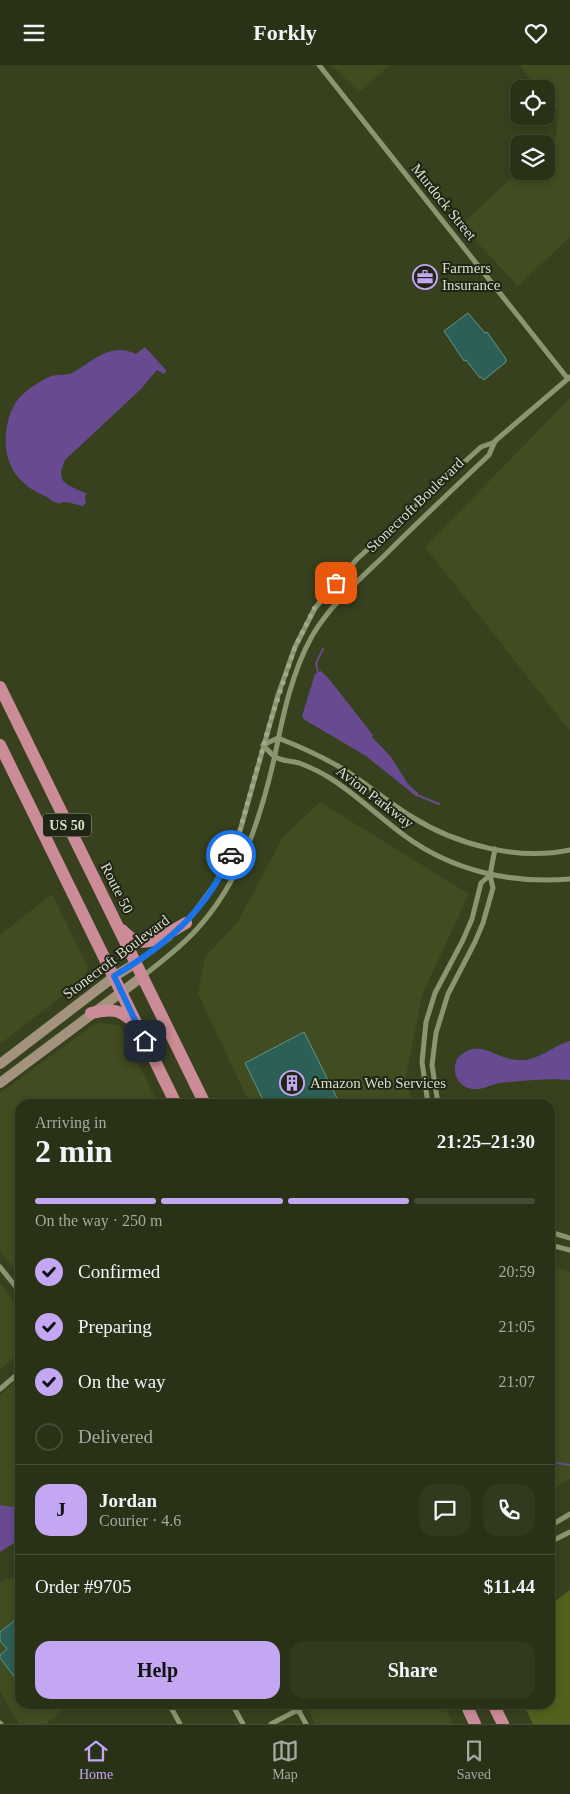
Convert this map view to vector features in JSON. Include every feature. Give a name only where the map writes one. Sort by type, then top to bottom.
[{"type":"highway","name":"Route 50","points":[[0,687],[203,1099]]},
{"type":"highway","name":"US 50","points":[[0,745],[174,1099]]},
{"type":"highway","points":[[119,927],[137,941],[147,941],[166,934],[186,923]]},
{"type":"highway","points":[[91,1013],[107,1009],[118,1011],[138,1025]]},
{"type":"highway","points":[[468,1709],[475,1724]]},
{"type":"highway","points":[[496,1709],[503,1724]]},
{"type":"main road","name":"Stonecroft Boulevard","points":[[0,1064],[114,976],[136,963]]},
{"type":"main road","name":"Stonecroft Boulevard","points":[[0,1083],[91,1013],[143,976]]},
{"type":"street","name":"Murdock Street","points":[[319,65],[569,378]]},
{"type":"street","name":"Stonecroft Boulevard","points":[[136,963],[167,941],[186,923],[215,884],[238,837],[263,745],[295,647],[315,607],[357,559],[481,447],[495,441],[569,378]]},
{"type":"street","name":"Stonecroft Boulevard","points":[[143,976],[177,949],[196,930],[225,894],[248,848],[290,695],[312,637],[334,604],[488,455],[495,441]]},
{"type":"street","points":[[274,757],[263,745],[278,738]]},
{"type":"street","name":"Avion Parkway","points":[[278,738],[319,755],[363,782],[401,810],[435,829],[464,841],[510,852],[546,853],[570,850]]},
{"type":"street","name":"Avion Parkway","points":[[274,757],[299,763],[328,777],[351,791],[403,835],[451,862],[490,875],[527,880],[570,879]]},
{"type":"street","points":[[437,1099],[432,1065],[436,1033],[448,994],[483,923],[493,888],[490,875],[495,849]]},
{"type":"street","points":[[427,1099],[422,1062],[426,1022],[435,993],[472,919],[481,883],[490,875]]},
{"type":"street","points":[[555,1234],[570,1238]]},
{"type":"street","points":[[555,1246],[570,1250]]},
{"type":"street","points":[[0,1267],[15,1285]]},
{"type":"street","points":[[0,1389],[15,1376]]},
{"type":"street","points":[[555,1523],[570,1514]]},
{"type":"street","points":[[555,1540],[570,1532]]},
{"type":"street","points":[[172,1709],[180,1724]]},
{"type":"street","points":[[234,1709],[242,1724]]},
{"type":"street","points":[[271,1724],[298,1710],[306,1724]]},
{"type":"shaded area","points":[[331,65],[390,65],[359,92]]},
{"type":"shaded area","points":[[519,65],[570,65],[570,237],[518,286],[461,225],[510,179],[555,180],[555,137],[558,110],[555,107],[555,80],[532,80]]},
{"type":"shaded area","points":[[145,347],[166,372],[164,374],[157,370],[141,389],[65,460],[61,475],[63,480],[70,486],[87,494],[85,496],[86,503],[83,506],[66,502],[58,504],[20,480],[10,464],[6,444],[9,416],[19,398],[43,380],[56,375],[72,373],[103,354],[119,350],[136,354]]},
{"type":"shaded area","points":[[570,398],[570,731],[425,547]]},
{"type":"shaded area","points":[[321,671],[373,735],[372,737],[391,757],[408,784],[418,793],[417,797],[366,756],[305,720],[302,716],[315,674]]},
{"type":"shaded area","name":"Amazon Web Services","points":[[320,802],[469,894],[422,995],[406,1077],[412,1099],[248,1099],[198,994],[205,957],[237,923],[283,837]]},
{"type":"shaded area","points":[[52,894],[88,967],[85,978],[0,1044],[0,935]]},
{"type":"shaded area","points":[[100,1023],[120,1026],[156,1099],[15,1099],[15,1270],[0,1251],[0,1093],[93,1025]]},
{"type":"shaded area","points":[[570,1041],[570,1080],[499,1083],[484,1088],[472,1089],[464,1086],[456,1076],[457,1059],[472,1049],[480,1049],[510,1059],[526,1060]]},
{"type":"shaded area","points":[[555,1267],[570,1272],[570,1479],[555,1488]]},
{"type":"shaded area","points":[[0,1283],[15,1302],[15,1356],[0,1370]]},
{"type":"shaded area","points":[[15,1382],[15,1527],[0,1530],[0,1395]]},
{"type":"shaded area","points":[[0,1505],[15,1507],[15,1542],[0,1552]]},
{"type":"shaded area","points":[[15,1577],[15,1709],[64,1709],[46,1724],[19,1724],[0,1691],[0,1583],[6,1579]]},
{"type":"shaded area","points":[[570,1590],[570,1724],[533,1724],[526,1709],[555,1709],[555,1601]]},
{"type":"shaded area","points":[[309,1709],[446,1709],[453,1724],[315,1724]]},
{"type":"building","points":[[468,313],[485,333],[487,332],[506,359],[506,362],[484,380],[480,378],[466,360],[464,361],[444,331]]},
{"type":"building","name":"Amazon Web Services","points":[[304,1032],[338,1099],[263,1099],[245,1063]]},
{"type":"building","points":[[15,1620],[15,1678],[0,1658],[0,1655],[7,1649],[0,1641],[0,1632]]},
{"type":"waterway","points":[[318,673],[316,663],[323,649]]},
{"type":"waterway","points":[[417,795],[439,804]]},
{"type":"waterway","points":[[555,1463],[570,1465]]},
{"type":"way so far","points":[[231,855],[238,837],[271,719],[295,647],[315,607],[336,583]]},
{"type":"place","name":"Farmers Insurance","points":[[425,277]]},
{"type":"place","name":"Amazon Web Services","points":[[292,1083]]},
{"type":"route","points":[[145,1041],[114,976],[160,946],[180,929],[202,904],[231,855]]}]
